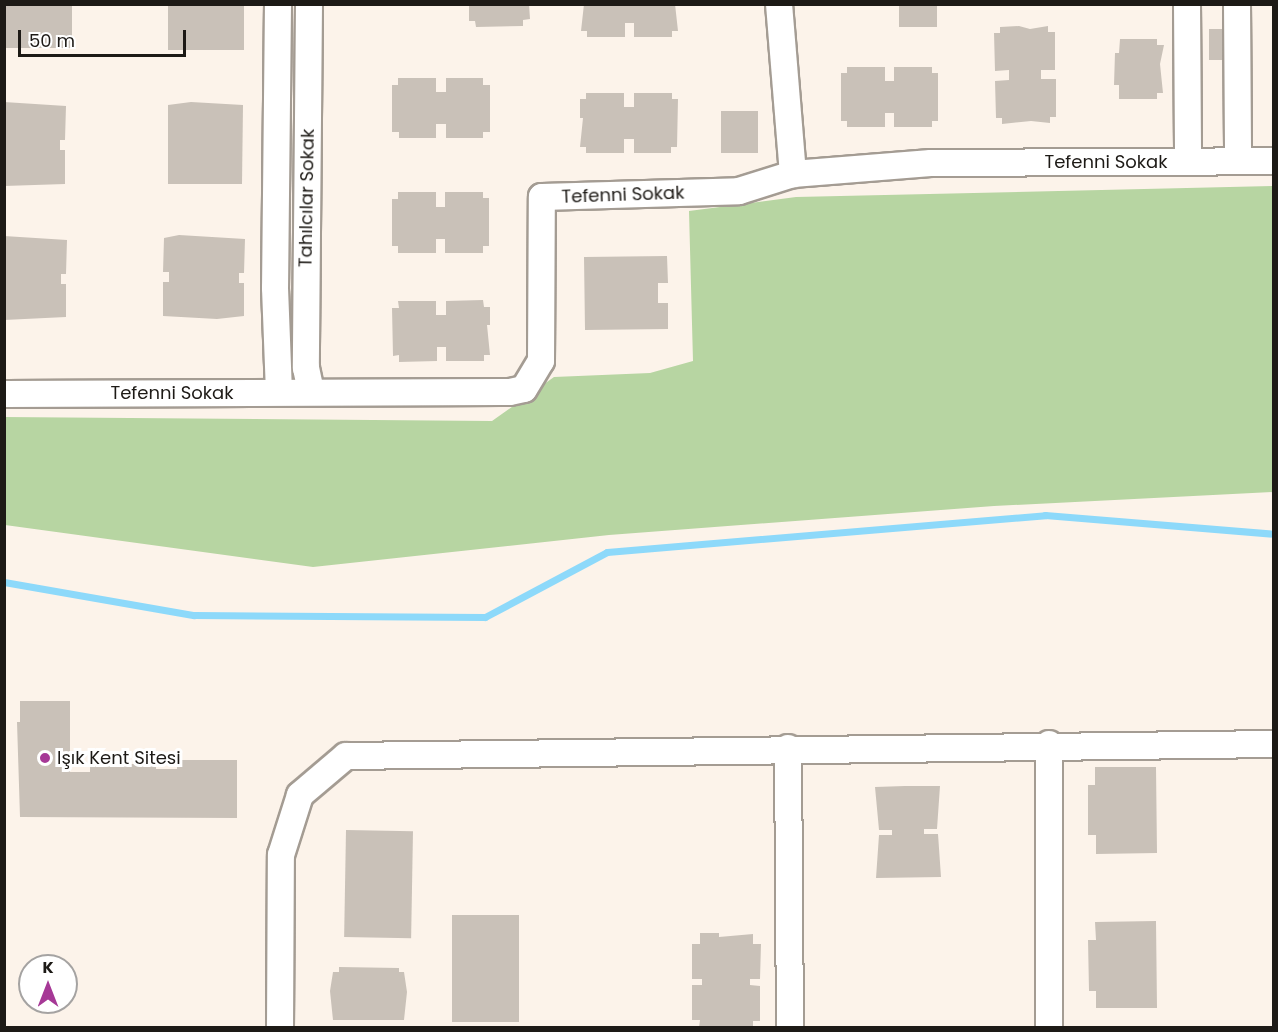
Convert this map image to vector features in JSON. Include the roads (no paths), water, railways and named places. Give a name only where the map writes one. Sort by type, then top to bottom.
[{"type":"street","points":[[278,4],[275,288],[279,392]]},
{"type":"street","name":"Tahılcılar Sokak","points":[[309,4],[306,368],[311,391]]},
{"type":"street","points":[[779,4],[794,174]]},
{"type":"street","points":[[1187,4],[1188,162]]},
{"type":"street","points":[[1237,4],[1238,161]]},
{"type":"street","name":"Tefenni Sokak","points":[[4,394],[510,392],[524,388],[532,381],[541,361],[542,197],[739,191],[794,174],[931,163],[1274,161]]},
{"type":"street","points":[[1049,744],[1049,1028]]},
{"type":"street","points":[[280,1028],[280,855],[300,795],[346,756],[1049,744],[1274,744]]},
{"type":"street","points":[[788,748],[789,1028]]},
{"type":"waterway","points":[[4,582],[194,615],[485,617],[607,552],[1045,515],[1274,534]]},
{"type":"place","name":"Işık Kent Sitesi","points":[[45,758]]}]
